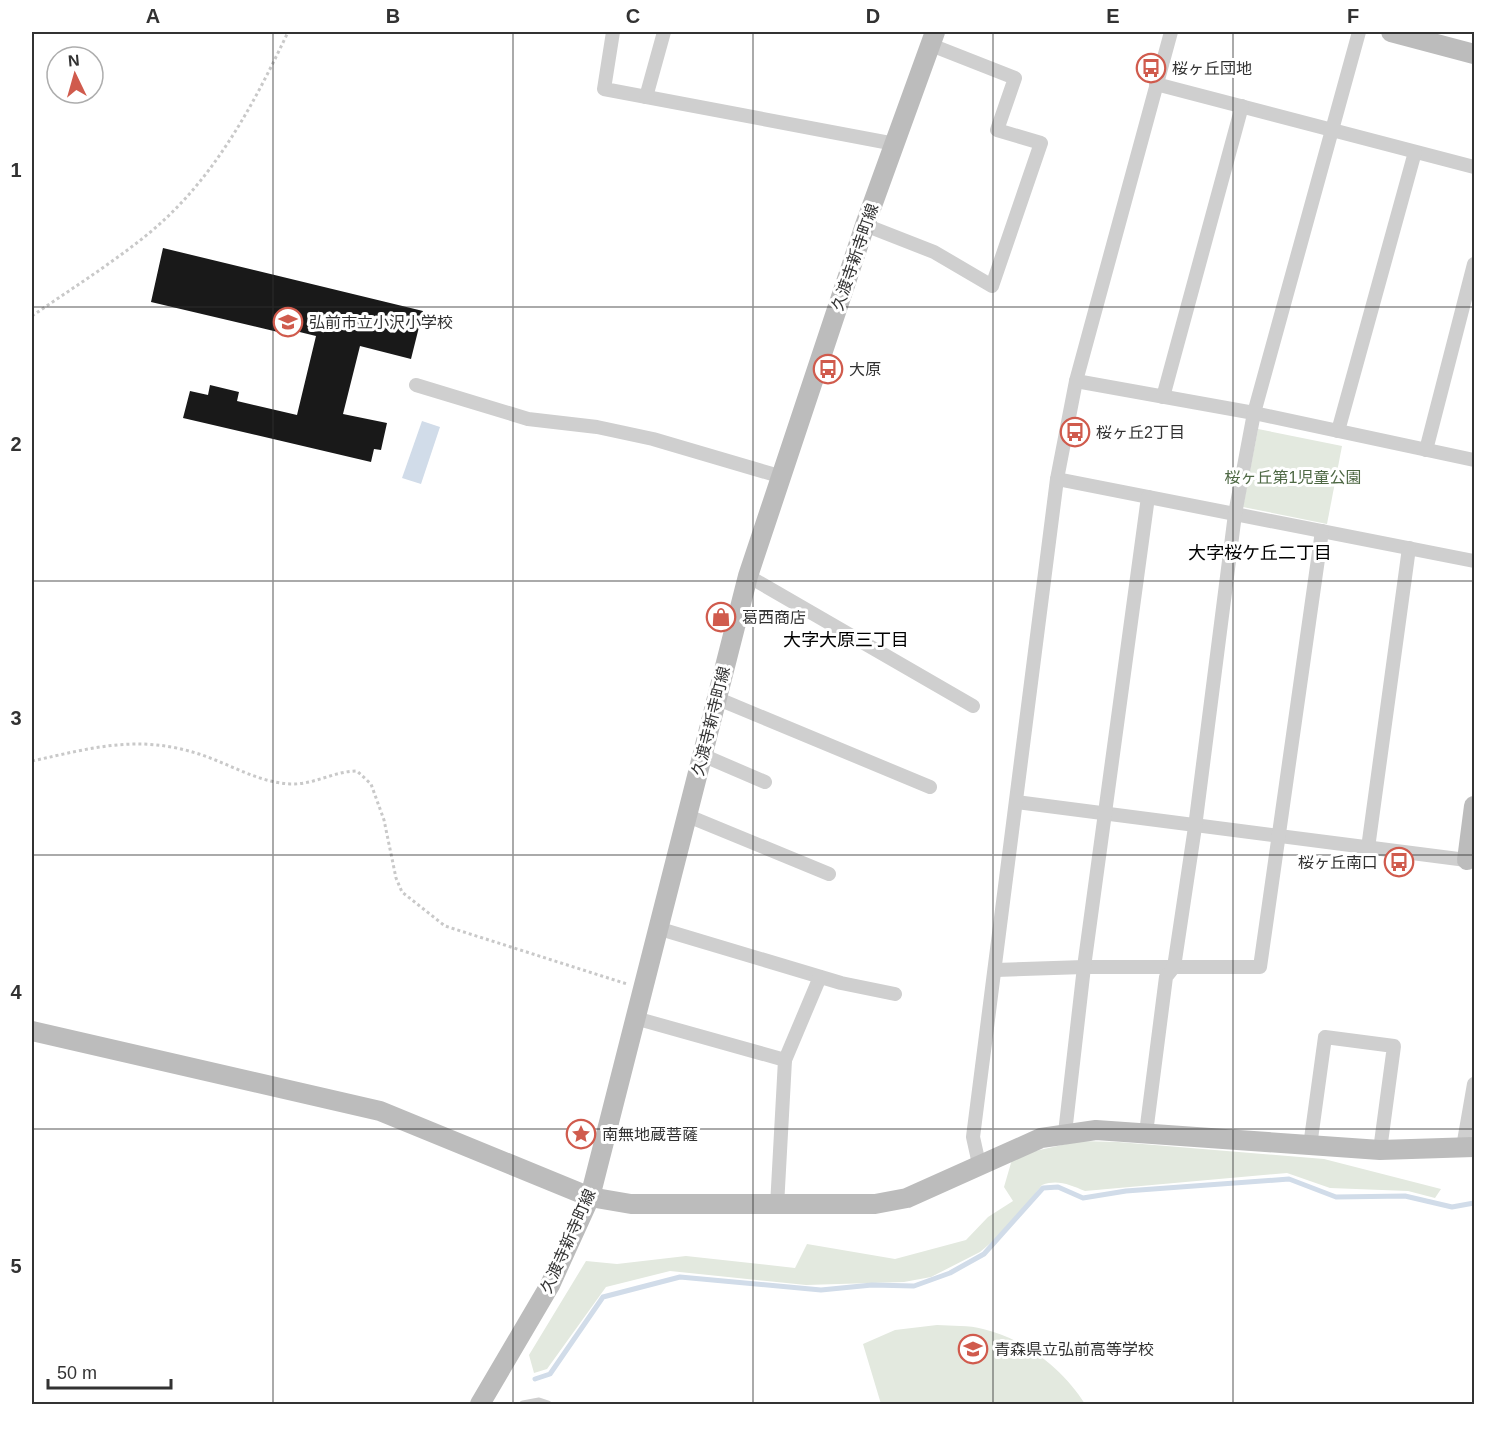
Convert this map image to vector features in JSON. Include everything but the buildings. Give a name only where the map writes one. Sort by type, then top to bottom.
[{"type":"street","points":[[613,32],[604,89],[895,144]]},
{"type":"street","points":[[646,97],[664,32]]},
{"type":"street","points":[[979,1164],[973,1137],[1057,478],[1076,381],[1172,32]]},
{"type":"street","points":[[1146,1133],[1166,977],[1174,967],[1195,826],[1235,514],[1254,413],[1359,32]]},
{"type":"street","points":[[1391,32],[1474,54]]},
{"type":"street","points":[[865,225],[934,252],[992,286],[1041,143],[997,130],[1015,78],[933,38]]},
{"type":"street","name":"久渡寺新寺町線","points":[[480,1404],[550,1285],[590,1197],[641,988],[688,816],[748,576],[779,476],[865,225],[933,38]]},
{"type":"street","points":[[1156,84],[1474,167]]},
{"type":"street","points":[[1163,397],[1242,106]]},
{"type":"street","points":[[1338,431],[1414,152]]},
{"type":"street","points":[[1426,450],[1474,264]]},
{"type":"street","points":[[1076,381],[1254,413],[1474,460]]},
{"type":"street","points":[[416,385],[528,419],[597,427],[653,439],[779,476]]},
{"type":"street","points":[[1057,478],[1474,561]]},
{"type":"street","points":[[1065,1133],[1084,967],[1148,496]]},
{"type":"street","points":[[996,970],[1084,967],[1260,967],[1322,531]]},
{"type":"street","points":[[1368,848],[1409,548]]},
{"type":"street","points":[[748,576],[974,706]]},
{"type":"street","points":[[716,698],[930,787]]},
{"type":"street","points":[[702,755],[765,782]]},
{"type":"street","points":[[1016,802],[1471,861],[1474,806]]},
{"type":"street","points":[[688,816],[830,874]]},
{"type":"street","points":[[657,928],[820,977],[896,994]]},
{"type":"street","points":[[777,1206],[785,1060],[820,977]]},
{"type":"street","points":[[635,1018],[785,1060]]},
{"type":"street","points":[[32,1031],[380,1111],[590,1197],[631,1204],[777,1206],[875,1204],[907,1198],[1025,1143],[1065,1133],[1096,1130],[1380,1150],[1469,1147],[1474,1084]]},
{"type":"street","points":[[1311,1146],[1325,1037],[1394,1046],[1380,1150]]},
{"type":"lane","points":[[523,1404],[540,1401],[548,1404]]},
{"type":"path","points":[[32,316],[149,233],[194,189],[238,130],[288,32]]},
{"type":"path","points":[[32,761],[116,743],[136,743],[196,753],[262,780],[282,783],[314,782],[341,771],[357,771],[371,784],[384,820],[396,878],[402,892],[429,915],[453,928],[641,988]]},
{"type":"green space","name":"桜ヶ丘第1児童公園","points":[[1258,429],[1342,446],[1327,524],[1243,507]]},
{"type":"green space","points":[[1080,1141],[1324,1159],[1441,1189],[1435,1198],[1408,1191],[1330,1188],[1287,1173],[1085,1191],[1064,1184],[1048,1183],[1042,1185],[1006,1230],[980,1252],[931,1277],[904,1282],[806,1285],[670,1271],[606,1287],[547,1369],[534,1373],[529,1355],[586,1261],[617,1264],[686,1256],[795,1268],[807,1244],[895,1259],[966,1240],[988,1217],[1013,1201],[1004,1187],[1013,1156]]},
{"type":"green space","points":[[937,1325],[978,1328],[1014,1340],[1042,1357],[1066,1379],[1085,1404],[881,1404],[863,1344],[895,1330]]},
{"type":"shaded area","points":[[422,421],[440,427],[421,484],[402,478]]},
{"type":"waterway","points":[[535,1379],[550,1374],[603,1297],[680,1277],[821,1290],[872,1285],[914,1286],[950,1273],[984,1254],[1043,1188],[1058,1187],[1083,1198],[1126,1191],[1289,1179],[1336,1197],[1405,1196],[1452,1207],[1474,1203]]},
{"type":"place","name":"桜ヶ丘団地","points":[[1151,68]]},
{"type":"place","name":"弘前市立小沢小学校","points":[[288,322]]},
{"type":"place","name":"大原","points":[[828,369]]},
{"type":"place","name":"桜ヶ丘2丁目","points":[[1075,432]]},
{"type":"place","name":"葛西商店","points":[[721,617]]},
{"type":"place","name":"桜ヶ丘南口","points":[[1399,862]]},
{"type":"place","name":"南無地蔵菩薩","points":[[581,1134]]},
{"type":"place","name":"青森県立弘前高等学校","points":[[973,1349]]},
{"type":"district","name":"大字桜ケ丘二丁目","points":[[1260,553]]},
{"type":"district","name":"大字大原三丁目","points":[[846,640]]}]
